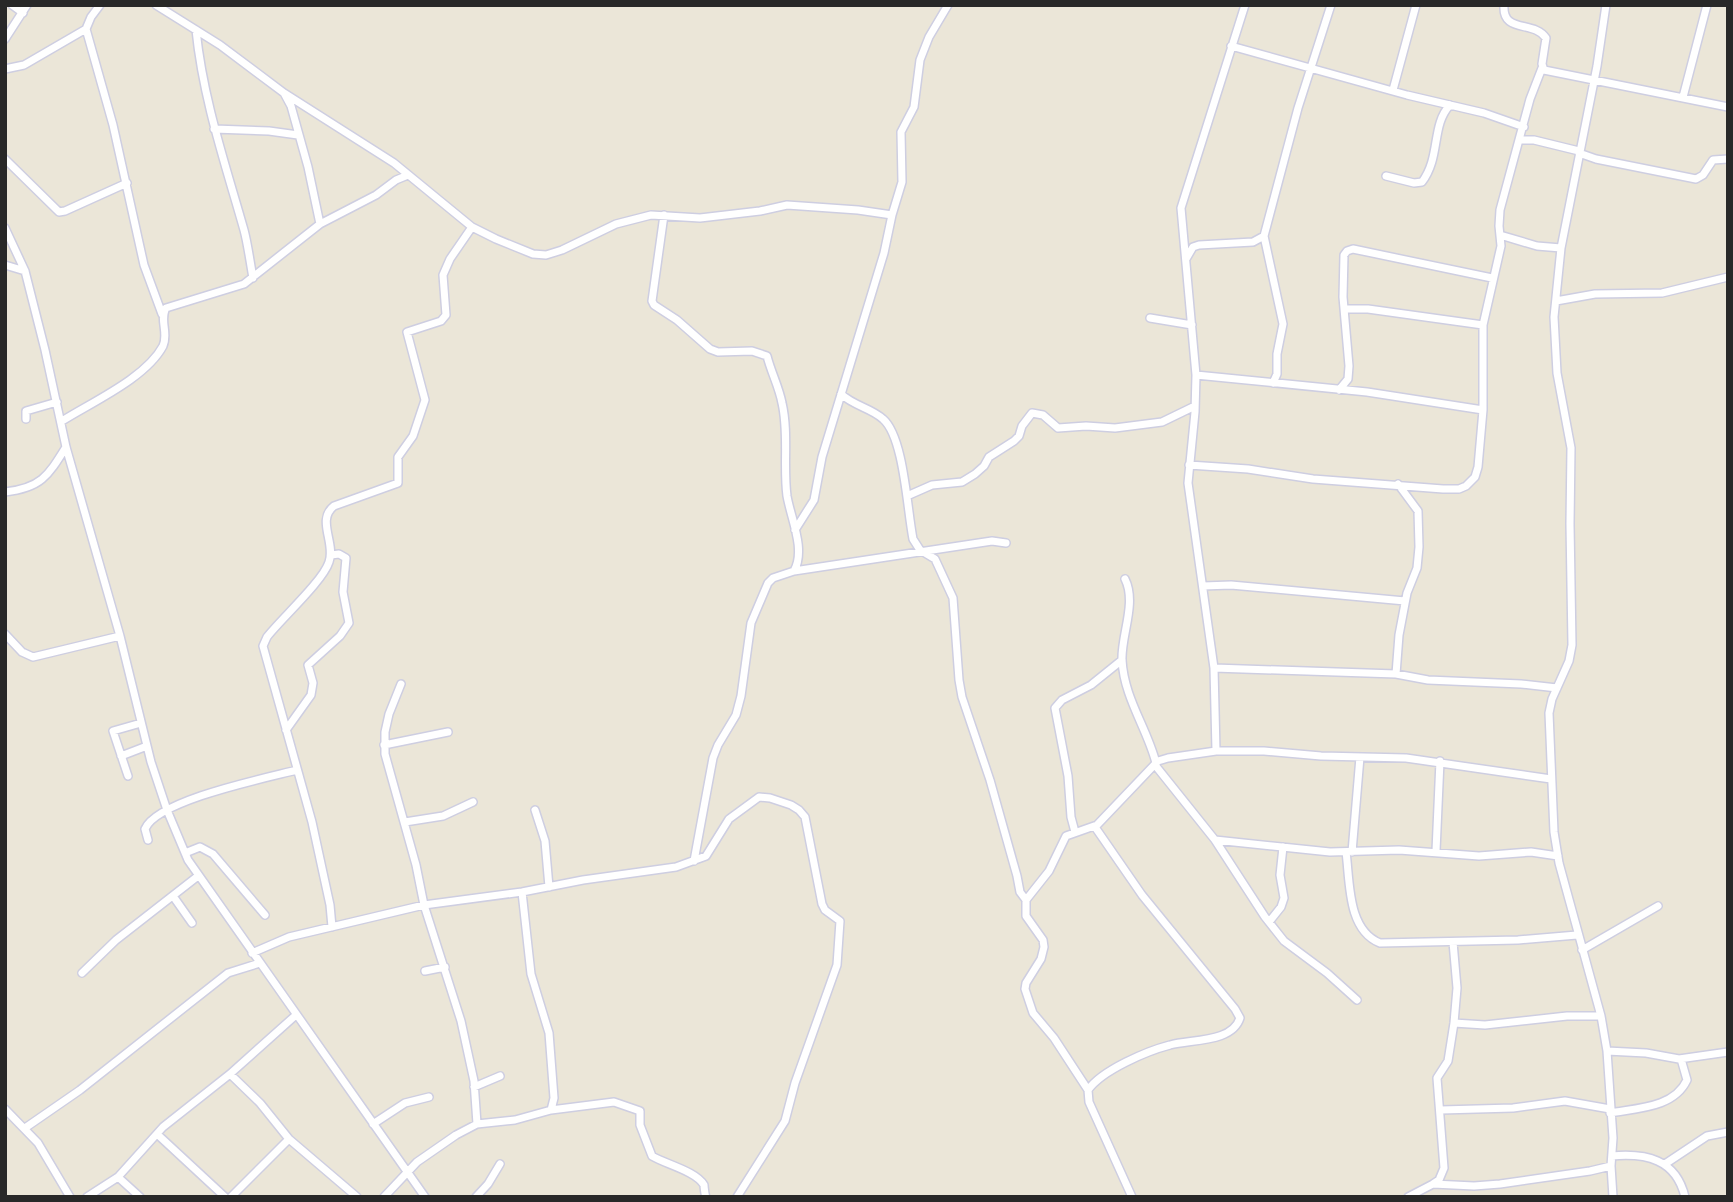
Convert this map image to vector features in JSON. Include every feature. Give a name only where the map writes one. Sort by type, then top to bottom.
[{"type":"street","points":[[5,39],[25,9],[12,5]]},
{"type":"street","points":[[5,69],[24,65],[41,57],[86,29],[100,5]]},
{"type":"street","points":[[156,5],[284,93],[394,163],[472,227],[517,248],[546,255],[579,244],[616,224],[636,217],[664,215],[700,218],[787,205],[858,209],[892,215]]},
{"type":"street","points":[[796,530],[814,500],[822,457],[884,253],[902,182],[902,126],[914,107],[918,68],[923,50],[948,5]]},
{"type":"street","points":[[1216,751],[1214,668],[1188,483],[1196,375],[1181,208],[1245,5]]},
{"type":"street","points":[[1273,383],[1277,374],[1277,354],[1283,324],[1264,236],[1298,108],[1331,5]]},
{"type":"street","points":[[1393,90],[1416,5]]},
{"type":"street","points":[[1189,464],[1443,489],[1459,489],[1475,477],[1483,410],[1483,325],[1501,246],[1500,210],[1535,83],[1542,68],[1546,38],[1538,29],[1509,23],[1505,18],[1504,5]]},
{"type":"street","points":[[1606,5],[1595,79],[1561,248],[1554,317],[1557,373],[1571,448],[1570,524],[1573,584],[1572,645],[1549,713],[1551,779],[1558,856],[1601,1016],[1607,1052],[1613,1138],[1613,1197]]},
{"type":"street","points":[[1683,97],[1707,5]]},
{"type":"street","points":[[62,421],[145,368],[164,341],[162,315],[144,265],[107,100],[86,29]]},
{"type":"street","points":[[195,30],[199,68],[244,232],[253,278]]},
{"type":"street","points":[[1231,46],[1484,113],[1524,127]]},
{"type":"street","points":[[1542,68],[1728,107]]},
{"type":"street","points":[[284,93],[291,106],[320,224]]},
{"type":"street","points":[[1386,176],[1414,183],[1422,181],[1436,151],[1442,114],[1450,105]]},
{"type":"street","points":[[214,129],[298,135]]},
{"type":"street","points":[[1520,140],[1579,152],[1596,159],[1696,179],[1703,175],[1713,160],[1728,159]]},
{"type":"street","points":[[5,159],[59,212],[127,183]]},
{"type":"street","points":[[162,315],[168,307],[233,288],[253,278],[320,224],[408,175]]},
{"type":"street","points":[[664,215],[652,301],[654,305],[677,320],[710,349],[718,352],[752,351],[767,356],[783,405],[787,495],[796,530],[797,565],[793,572]]},
{"type":"street","points":[[332,927],[323,868],[263,646],[275,626],[326,569],[331,555],[325,517],[328,511],[334,506],[398,484],[398,457],[413,436],[425,400],[407,332],[441,321],[446,315],[443,275],[450,259],[472,227]]},
{"type":"street","points":[[5,228],[25,271],[66,447],[120,636],[147,746],[167,810],[185,852],[198,876],[425,1197]]},
{"type":"street","points":[[1500,235],[1537,246],[1561,248]]},
{"type":"street","points":[[1186,259],[1193,247],[1199,245],[1253,242],[1264,236]]},
{"type":"street","points":[[1339,390],[1348,379],[1343,297],[1344,255],[1350,249],[1492,278]]},
{"type":"street","points":[[5,265],[25,271]]},
{"type":"street","points":[[1556,301],[1595,294],[1662,293],[1728,277]]},
{"type":"street","points":[[1345,309],[1368,309],[1483,325]]},
{"type":"street","points":[[1150,318],[1192,325]]},
{"type":"street","points":[[1196,375],[1339,390],[1483,410]]},
{"type":"street","points":[[841,394],[854,405],[877,415],[893,430],[913,538],[920,550],[935,559],[953,598],[962,697],[990,780],[1018,888],[1026,900],[1026,916],[1043,940],[1041,959],[1026,983],[1026,994],[1033,1013],[1054,1038],[1088,1090],[1089,1102],[1132,1197]]},
{"type":"street","points":[[26,419],[26,411],[57,402]]},
{"type":"street","points":[[907,496],[932,485],[962,482],[975,474],[989,457],[1014,441],[1032,413],[1040,414],[1062,428],[1115,428],[1162,422],[1195,406]]},
{"type":"street","points":[[5,492],[24,490],[38,484],[50,473],[66,447]]},
{"type":"street","points":[[1396,674],[1405,601],[1418,568],[1418,511],[1398,484]]},
{"type":"street","points":[[694,861],[713,758],[736,715],[751,623],[771,580],[793,572],[992,541],[1006,542]]},
{"type":"street","points":[[286,730],[311,695],[313,683],[308,665],[333,643],[349,623],[343,592],[346,558],[340,554],[331,555]]},
{"type":"street","points":[[1125,579],[1129,590],[1129,609],[1122,660],[1128,692],[1152,747],[1156,764],[1214,839],[1269,922],[1293,949],[1327,973],[1357,1000]]},
{"type":"street","points":[[1203,586],[1231,585],[1405,601]]},
{"type":"street","points":[[5,634],[22,653],[33,657],[120,636]]},
{"type":"street","points":[[1075,832],[1055,708],[1062,700],[1091,685],[1122,660]]},
{"type":"street","points":[[1214,668],[1396,674],[1428,680],[1557,688]]},
{"type":"street","points":[[401,684],[390,714],[384,745],[387,763],[405,822],[424,905],[461,1021],[474,1087],[477,1124]]},
{"type":"street","points":[[128,776],[114,730],[141,723]]},
{"type":"street","points":[[384,745],[447,732]]},
{"type":"street","points":[[121,756],[147,746]]},
{"type":"street","points":[[1026,900],[1049,871],[1062,841],[1075,832],[1095,827],[1156,764],[1168,758],[1216,751],[1264,751],[1440,761],[1551,779]]},
{"type":"street","points":[[1360,757],[1349,852],[1353,905],[1360,928],[1369,937],[1380,943],[1453,942],[1577,934]]},
{"type":"street","points":[[1436,851],[1440,761]]},
{"type":"street","points":[[148,840],[146,825],[151,818],[167,810],[219,789],[297,770]]},
{"type":"street","points":[[252,953],[289,936],[424,905],[677,867],[706,856],[729,819],[754,799],[763,796],[791,805],[805,817],[823,907],[839,919],[841,926],[837,965],[795,1083],[785,1121],[737,1197]]},
{"type":"street","points":[[405,822],[443,816],[474,802]]},
{"type":"street","points":[[535,810],[545,841],[549,887]]},
{"type":"street","points":[[1088,1090],[1097,1081],[1136,1058],[1171,1045],[1222,1034],[1236,1027],[1240,1018],[1236,1009],[1142,895],[1095,827]]},
{"type":"street","points":[[1214,839],[1349,852],[1436,851],[1479,856],[1531,852],[1558,856]]},
{"type":"street","points":[[185,852],[200,847],[213,854],[265,915]]},
{"type":"street","points":[[1269,922],[1283,902],[1280,875],[1283,847]]},
{"type":"street","points":[[82,973],[116,940],[198,876]]},
{"type":"street","points":[[522,892],[531,974],[549,1033],[554,1098],[551,1110]]},
{"type":"street","points":[[173,896],[192,923]]},
{"type":"street","points":[[1582,950],[1658,906]]},
{"type":"street","points":[[1408,1197],[1439,1180],[1444,1168],[1437,1078],[1448,1061],[1454,1023],[1457,988],[1453,942]]},
{"type":"street","points":[[25,1128],[80,1090],[228,973],[260,963]]},
{"type":"street","points":[[425,971],[445,967]]},
{"type":"street","points":[[87,1197],[118,1177],[156,1134],[230,1074],[296,1015]]},
{"type":"street","points":[[1454,1023],[1485,1025],[1556,1017],[1601,1016]]},
{"type":"street","points":[[1607,1052],[1646,1053],[1681,1059],[1728,1052]]},
{"type":"street","points":[[1441,1110],[1513,1108],[1565,1101],[1610,1111],[1666,1102],[1681,1089],[1686,1080],[1681,1059]]},
{"type":"street","points":[[230,1074],[260,1103],[289,1139],[357,1197]]},
{"type":"street","points":[[474,1087],[500,1076]]},
{"type":"street","points":[[373,1124],[405,1103],[429,1097]]},
{"type":"street","points":[[384,1197],[407,1172],[446,1140],[477,1124],[515,1120],[551,1110],[614,1101],[642,1113],[639,1123],[646,1147],[652,1156],[678,1167],[702,1183],[706,1197]]},
{"type":"street","points":[[5,1109],[38,1143],[70,1197]]},
{"type":"street","points":[[1665,1164],[1707,1136],[1728,1132]]},
{"type":"street","points":[[156,1134],[228,1197],[289,1139]]},
{"type":"street","points":[[1612,1156],[1647,1157],[1665,1164],[1679,1178],[1685,1197]]},
{"type":"street","points":[[476,1197],[488,1185],[500,1164]]},
{"type":"street","points":[[1433,1184],[1500,1184],[1611,1166]]},
{"type":"street","points":[[118,1177],[140,1197]]}]
